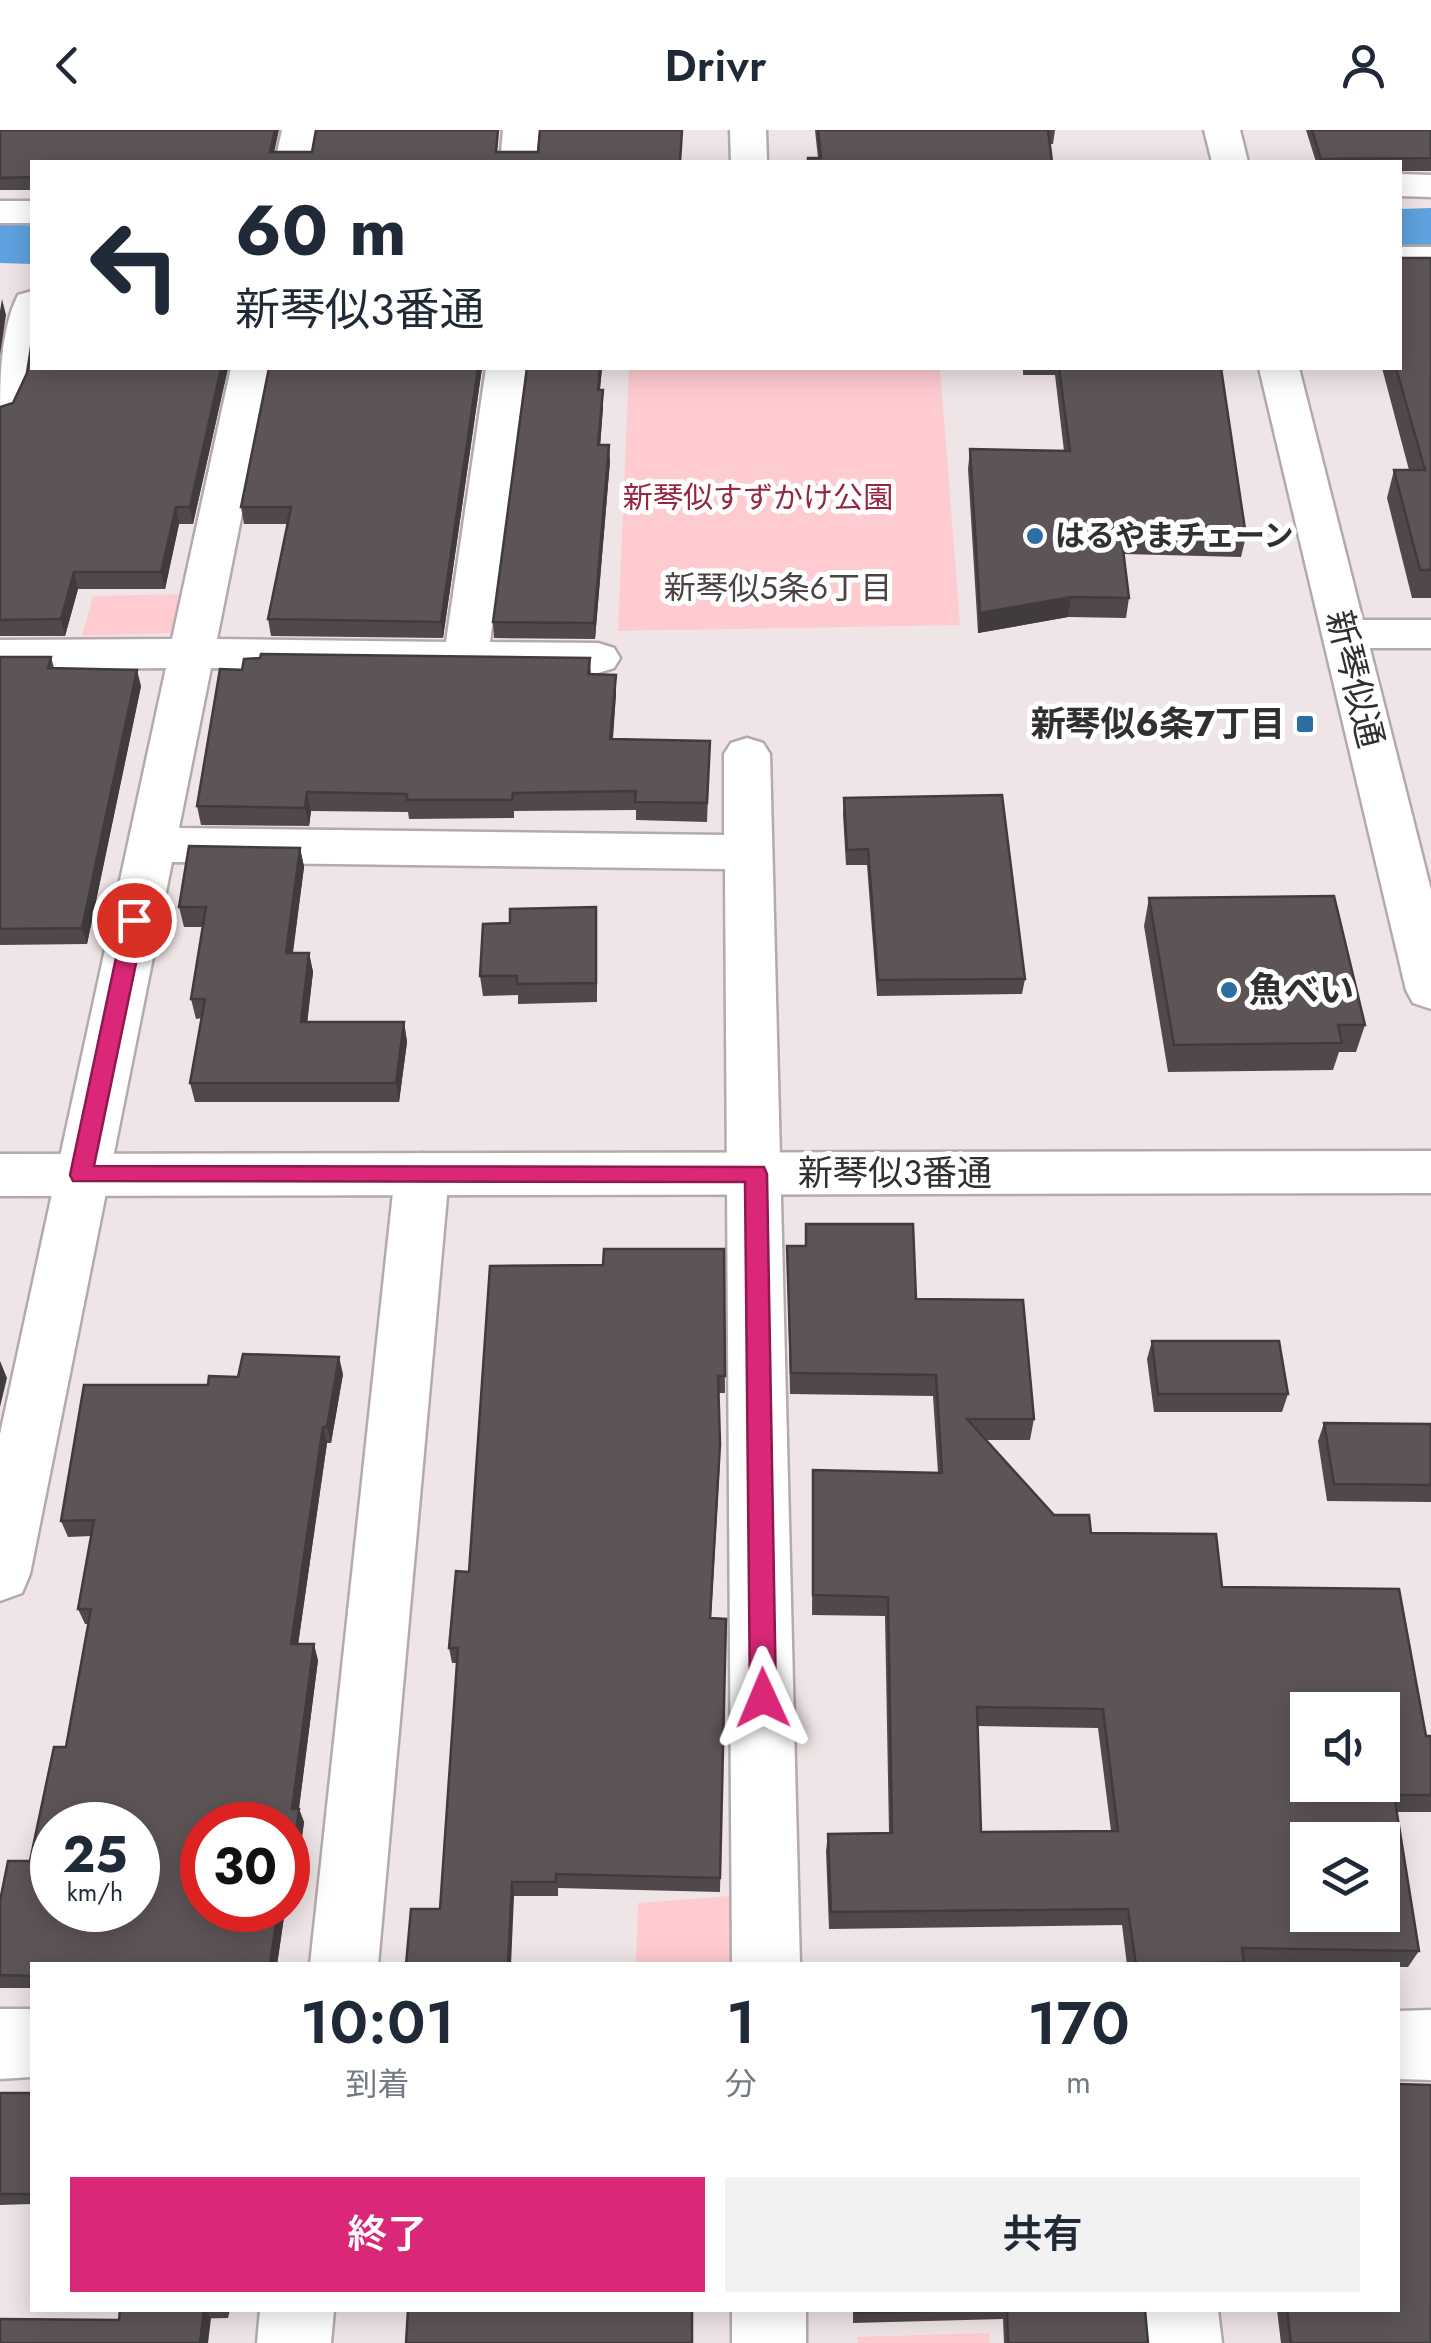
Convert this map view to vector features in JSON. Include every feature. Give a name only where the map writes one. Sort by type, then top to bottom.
[{"type":"street","points":[[293,160],[300,130]]},
{"type":"street","points":[[518,160],[521,130]]},
{"type":"street","points":[[748,130],[749,160]]},
{"type":"street","points":[[1222,130],[1230,160]]},
{"type":"street","points":[[1402,186],[1431,186]]},
{"type":"street","points":[[0,212],[30,212]]},
{"type":"street","points":[[1402,258],[1431,258]]},
{"type":"street","points":[[0,282],[30,284]]},
{"type":"street","points":[[0,409],[30,310]]},
{"type":"street","points":[[0,1574],[251,370]]},
{"type":"street","points":[[466,657],[506,370]]},
{"type":"street","name":"新琴似通","points":[[1279,370],[1431,990]]},
{"type":"street","points":[[1344,634],[1431,634]]},
{"type":"street","points":[[0,655],[598,658]]},
{"type":"street","points":[[747,754],[766,1962]]},
{"type":"street","points":[[150,845],[749,852]]},
{"type":"street","name":"新琴似3番通","points":[[0,1175],[1431,1172]]},
{"type":"street","points":[[344,1962],[422,1174]]},
{"type":"street","points":[[0,2044],[30,2044]]},
{"type":"street","points":[[1400,2045],[1431,2045]]},
{"type":"street","points":[[294,2343],[297,2312]]},
{"type":"street","points":[[769,2312],[770,2343]]},
{"type":"street","points":[[1181,2312],[1185,2343]]},
{"type":"green space","name":"新琴似すずかけ公園","points":[[629,370],[940,370],[960,625],[618,631]]},
{"type":"green space","points":[[188,594],[178,633],[82,636],[93,596]]},
{"type":"green space","points":[[743,1895],[744,1962],[636,1962],[638,1903]]},
{"type":"green space","points":[[989,2333],[990,2343],[858,2343],[857,2337]]},
{"type":"building","points":[[0,130],[275,130],[270,152],[312,152],[316,130],[498,130],[496,152],[538,152],[540,130],[682,130],[680,160],[30,160],[30,177],[0,178]]},
{"type":"building","points":[[818,130],[1048,130],[1052,160],[808,160],[821,158]]},
{"type":"building","points":[[1312,130],[1431,130],[1431,158],[1321,159]]},
{"type":"building","points":[[1402,258],[1431,258],[1431,570],[1420,570],[1394,470],[1425,470],[1397,370],[1402,370]]},
{"type":"building","points":[[30,354],[30,370],[221,370],[190,507],[176,507],[161,572],[74,572],[61,619],[0,620],[0,407],[13,403],[27,373]]},
{"type":"building","points":[[269,370],[478,370],[441,622],[268,619],[291,507],[241,507]]},
{"type":"building","points":[[527,370],[600,370],[598,390],[603,390],[598,445],[609,445],[594,623],[493,622]]},
{"type":"building","points":[[1059,370],[1221,370],[1246,536],[1121,533],[1129,598],[1071,597],[980,613],[970,449],[1070,451]]},
{"type":"building","points":[[261,654],[590,658],[588,674],[616,675],[610,739],[710,741],[707,803],[635,802],[636,791],[513,793],[512,800],[407,800],[407,794],[307,792],[305,808],[197,806],[220,669],[242,670],[244,659],[260,658]]},
{"type":"building","points":[[0,657],[51,657],[48,668],[137,670],[82,928],[0,929]]},
{"type":"building","points":[[1002,795],[1025,979],[878,980],[868,849],[847,850],[844,798]]},
{"type":"building","points":[[189,846],[300,848],[286,953],[309,953],[301,1022],[404,1022],[396,1083],[190,1083],[205,999],[191,999],[206,907],[179,907]]},
{"type":"building","points":[[1334,896],[1365,1025],[1338,1025],[1342,1043],[1174,1045],[1149,898]]},
{"type":"building","points":[[596,907],[596,983],[517,984],[517,976],[480,976],[483,924],[510,923],[510,909]]},
{"type":"building","points":[[806,1224],[913,1224],[916,1299],[1023,1300],[1034,1419],[967,1419],[1054,1515],[1089,1515],[1091,1533],[1216,1534],[1222,1587],[1399,1589],[1426,1736],[1431,1736],[1431,1795],[1400,1795],[1400,1692],[1290,1692],[1290,1802],[1395,1802],[1398,1822],[1290,1822],[1290,1932],[1400,1932],[1400,1832],[1419,1951],[1242,1948],[1244,1962],[1136,1962],[1128,1909],[831,1912],[828,1834],[892,1833],[888,1597],[813,1595],[813,1470],[942,1473],[936,1375],[791,1373],[787,1246],[806,1246]],"holes":[[[977,1707],[1103,1709],[1118,1831],[981,1832]]]},
{"type":"building","points":[[604,1249],[724,1249],[725,1376],[718,1376],[720,1444],[710,1618],[726,1619],[720,1878],[556,1874],[556,1882],[512,1882],[508,1962],[406,1962],[411,1909],[440,1909],[458,1648],[449,1648],[456,1571],[469,1572],[490,1266],[603,1265]]},
{"type":"building","points":[[1152,1341],[1279,1341],[1288,1394],[1158,1394]]},
{"type":"building","points":[[243,1354],[339,1357],[327,1427],[323,1427],[291,1644],[314,1644],[293,1802],[180,1802],[180,1932],[275,1932],[270,1962],[30,1962],[30,1976],[0,1975],[0,1901],[8,1861],[30,1861],[30,1932],[160,1932],[160,1802],[42,1802],[54,1747],[66,1747],[91,1609],[78,1609],[94,1520],[61,1521],[84,1385],[208,1385],[209,1376],[238,1377]]},
{"type":"building","points":[[1324,1423],[1431,1424],[1431,1485],[1334,1484]]},
{"type":"building","points":[[1400,2084],[1431,2085],[1431,2343],[1291,2343],[1287,2312],[1400,2312]]},
{"type":"building","points":[[0,2093],[30,2093],[30,2194],[0,2194]]},
{"type":"building","points":[[120,2312],[204,2312],[200,2343],[0,2343],[0,2319],[119,2320]]},
{"type":"building","points":[[408,2312],[692,2312],[692,2343],[406,2343]]},
{"type":"building","points":[[1007,2312],[1145,2312],[1148,2343],[1008,2343]]},
{"type":"waterway","points":[[1402,232],[1431,231]]},
{"type":"waterway","points":[[0,240],[30,241]]},
{"type":"place","name":"はるやまチェーン","points":[[1035,536]]},
{"type":"place","name":"新琴似6条7丁目","points":[[1305,724]]},
{"type":"place","name":"魚べい","points":[[1229,990]]},
{"type":"district","name":"新琴似5条6丁目","points":[[778,588]]},
{"type":"route","points":[[134,920],[81,1175],[756,1174],[763,1698]]}]
